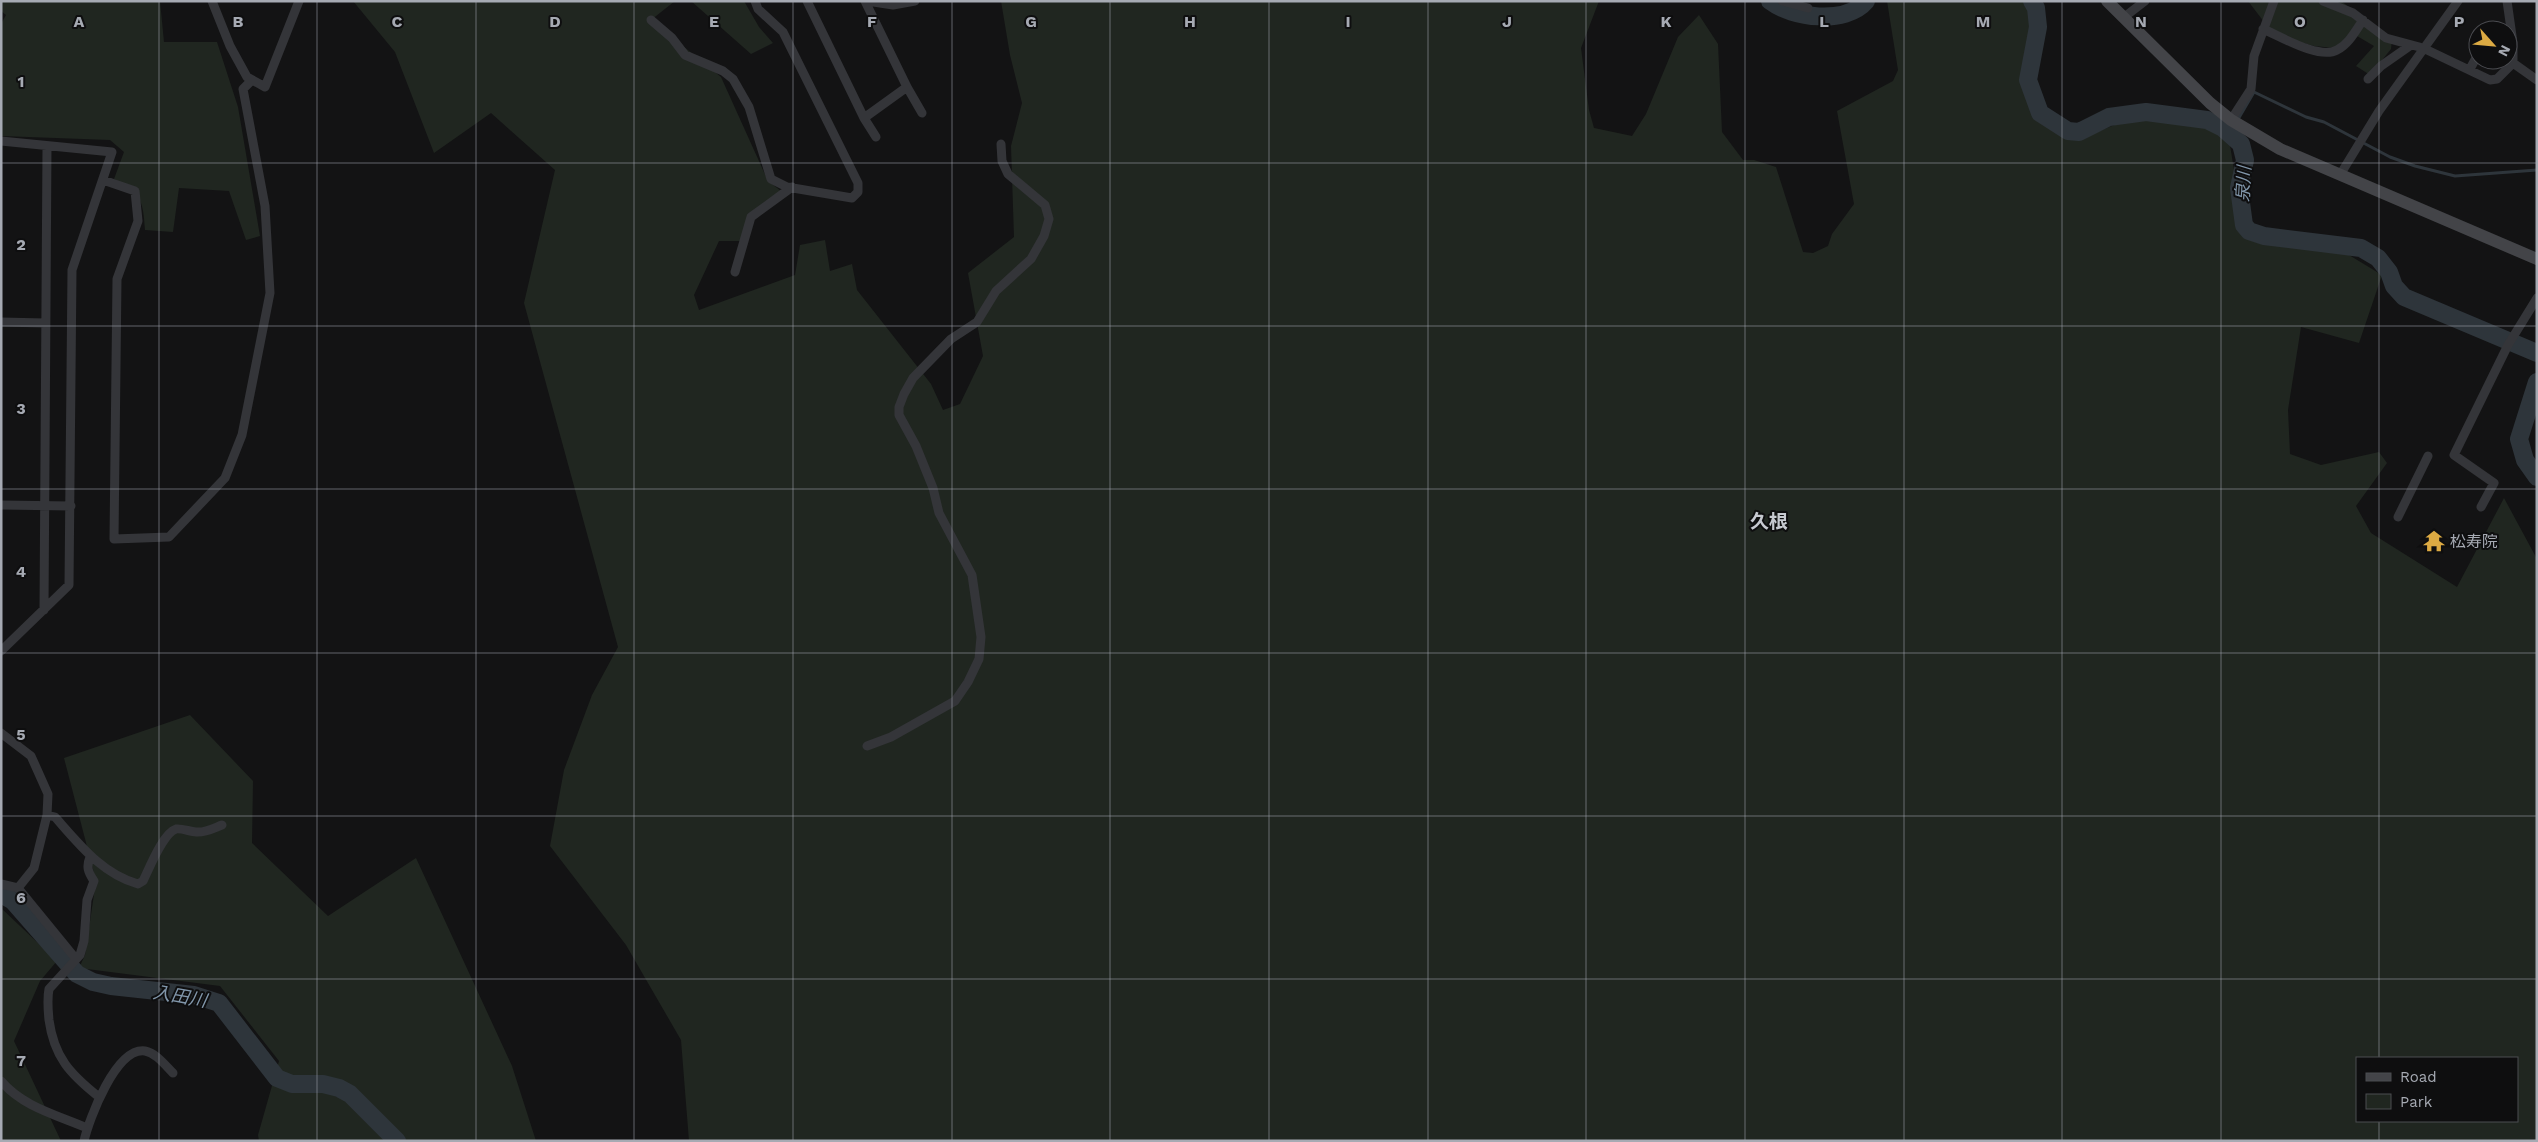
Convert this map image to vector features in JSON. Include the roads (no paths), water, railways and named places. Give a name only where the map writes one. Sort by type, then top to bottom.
[{"type":"street","points":[[212,1],[230,46],[251,81],[265,87],[299,1]]},
{"type":"street","points":[[651,20],[666,32],[685,55],[724,71],[733,79],[749,107],[771,179],[792,188],[852,198],[858,192],[858,184],[783,32],[758,9],[756,1]]},
{"type":"street","points":[[807,1],[864,118],[876,137]]},
{"type":"street","points":[[915,1],[893,5],[866,1],[907,87],[922,113]]},
{"type":"street","points":[[1782,1],[1808,8]]},
{"type":"street","points":[[2106,1],[2210,103],[2231,120],[2280,149],[2537,259]]},
{"type":"street","points":[[2123,18],[2145,1]]},
{"type":"street","points":[[2231,120],[2251,88],[2254,56],[2274,1]]},
{"type":"street","points":[[2323,1],[2353,13],[2386,38],[2423,48],[2468,69]]},
{"type":"street","points":[[2340,175],[2356,145],[2458,1]]},
{"type":"street","points":[[2507,1],[2510,20]]},
{"type":"street","points":[[2263,28],[2308,49],[2326,52],[2338,50],[2346,44],[2363,20]]},
{"type":"street","points":[[2368,79],[2381,66],[2411,45]]},
{"type":"street","points":[[2518,67],[2537,80]]},
{"type":"street","points":[[2470,70],[2490,80],[2497,79],[2506,70]]},
{"type":"street","points":[[103,180],[135,191],[138,221],[117,279],[114,539],[169,537],[225,478],[237,452],[270,293],[265,206],[244,90],[251,81]]},
{"type":"street","points":[[864,118],[907,87]]},
{"type":"street","points":[[1,141],[112,152],[72,270],[69,585],[1,652]]},
{"type":"street","points":[[867,746],[891,737],[955,701],[968,682],[979,659],[982,637],[972,575],[939,513],[933,488],[916,446],[899,415],[899,407],[913,378],[951,339],[977,322],[996,291],[1031,259],[1044,236],[1049,219],[1045,204],[1008,174],[1002,161],[1001,144]]},
{"type":"street","points":[[44,610],[43,506],[47,146]]},
{"type":"street","points":[[735,272],[751,217],[792,188]]},
{"type":"street","points":[[2481,508],[2494,483],[2454,455],[2508,346],[2537,298]]},
{"type":"street","points":[[1,322],[45,323]]},
{"type":"street","points":[[2398,517],[2428,456]]},
{"type":"street","points":[[1,505],[71,506]]},
{"type":"street","points":[[1,733],[31,756],[48,794],[47,815],[34,868],[18,888]]},
{"type":"street","points":[[47,815],[56,817],[90,857],[129,882],[138,884],[143,881],[170,833],[177,829],[196,832],[208,831],[222,825]]},
{"type":"street","points":[[90,857],[87,865],[88,872],[94,881],[88,900],[84,941],[80,955],[64,974],[53,982],[47,996],[54,1044],[60,1059],[80,1082],[99,1096]]},
{"type":"street","points":[[1,884],[18,888],[76,959]]},
{"type":"street","points":[[84,1141],[99,1096],[113,1074],[127,1058],[138,1051],[146,1051],[155,1056],[172,1072]]},
{"type":"street","points":[[1,1081],[10,1091],[27,1103],[87,1128]]},
{"type":"waterway","name":"泉川","points":[[1770,1],[1791,12],[1819,16],[1846,14],[1857,9],[1866,1]]},
{"type":"waterway","name":"泉川","points":[[2032,1],[2036,8],[2038,27],[2028,80],[2040,113],[2068,131],[2079,132],[2109,117],[2146,112],[2207,120],[2223,128],[2241,144],[2245,160],[2239,188],[2244,225],[2249,231],[2264,236],[2361,248],[2378,258],[2389,272],[2394,286],[2404,297],[2537,353]]},
{"type":"waterway","points":[[2237,121],[2254,92],[2306,117],[2324,122],[2390,157],[2415,166],[2455,176],[2537,170]]},
{"type":"waterway","name":"泉川","points":[[2230,135],[2234,127]]},
{"type":"waterway","name":"泉川","points":[[2537,382],[2519,439],[2525,460],[2537,477]]},
{"type":"waterway","name":"入田川","points":[[1,894],[13,901],[77,974],[93,982],[111,986],[194,995],[219,1003],[277,1078],[292,1084],[323,1084],[339,1088],[350,1094],[397,1141]]},
{"type":"place","name":"松寿院","points":[[2434,541]]},
{"type":"district","name":"久根","points":[[1769,521]]}]
